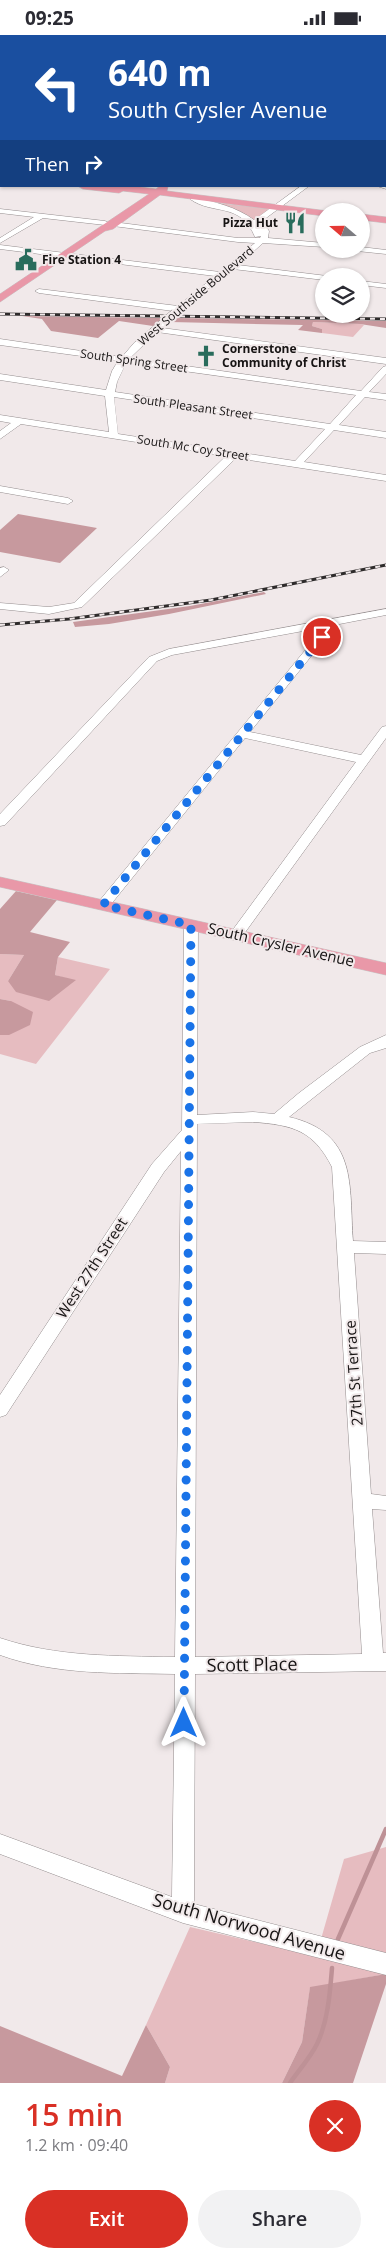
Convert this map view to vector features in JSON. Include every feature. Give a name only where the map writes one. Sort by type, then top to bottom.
[{"type":"main road","points":[[98,187],[156,191],[194,199],[280,207]]},
{"type":"main road","points":[[117,187],[315,212]]},
{"type":"main road","points":[[0,299],[156,191]]},
{"type":"main road","points":[[370,218],[386,220]]},
{"type":"main road","name":"South Crysler Avenue","points":[[0,882],[386,969]]},
{"type":"street","points":[[256,222],[280,207],[305,187]]},
{"type":"street","points":[[194,199],[229,209],[256,222]]},
{"type":"street","points":[[0,211],[238,240],[262,239],[315,244]]},
{"type":"street","points":[[0,241],[41,216]]},
{"type":"street","points":[[256,222],[258,237],[262,239]]},
{"type":"street","name":"West Southside Boulevard","points":[[114,436],[109,395],[113,377],[123,359],[137,343],[233,267],[262,239]]},
{"type":"street","points":[[0,247],[222,275]]},
{"type":"street","points":[[370,250],[386,252]]},
{"type":"street","points":[[233,267],[315,277]]},
{"type":"street","points":[[370,284],[386,286]]},
{"type":"street","points":[[39,291],[174,314]]},
{"type":"street","points":[[155,329],[386,361]]},
{"type":"street","name":"South Spring Street","points":[[0,341],[386,397]]},
{"type":"street","points":[[297,464],[386,369]]},
{"type":"street","name":"South Pleasant Street","points":[[0,377],[109,395],[386,435]]},
{"type":"street","name":"South Mc Coy Street","points":[[0,418],[386,478]]},
{"type":"street","points":[[0,436],[19,421]]},
{"type":"street","points":[[0,606],[34,611],[65,609],[78,605],[234,455]]},
{"type":"street","points":[[0,489],[68,501]]},
{"type":"street","points":[[0,821],[153,659],[169,652],[386,612]]},
{"type":"street","points":[[103,905],[322,637],[322,632],[317,625]]},
{"type":"street","points":[[236,935],[386,730]]},
{"type":"street","points":[[244,734],[365,760]]},
{"type":"street","points":[[183,1911],[191,925]]},
{"type":"street","points":[[189,1125],[279,1118],[304,1096],[366,1050],[386,1043]]},
{"type":"street","name":"27th St Terrace","points":[[279,1118],[317,1134],[330,1145],[336,1154],[340,1167],[362,1501],[380,1662]]},
{"type":"street","name":"West 27th Street","points":[[0,1410],[158,1168],[189,1125]]},
{"type":"street","points":[[346,1247],[386,1248]]},
{"type":"street","points":[[362,1501],[386,1503]]},
{"type":"street","name":"Scott Place","points":[[0,1646],[37,1657],[65,1661],[184,1667],[380,1662]]},
{"type":"street","name":"South Norwood Avenue","points":[[0,1845],[183,1911],[386,1964]]},
{"type":"shaded area","points":[[208,202],[266,208],[269,210],[255,220]]},
{"type":"shaded area","points":[[22,316],[163,318],[153,326],[119,321],[98,338],[51,331],[42,319]]},
{"type":"shaded area","points":[[175,318],[315,320],[312,326],[322,329],[322,333],[298,330],[303,325],[171,322]]},
{"type":"shaded area","points":[[386,321],[386,328],[336,323]]},
{"type":"shaded area","points":[[313,322],[364,325],[353,337],[322,333],[322,329],[312,326]]},
{"type":"shaded area","points":[[18,514],[97,528],[60,563],[0,552],[0,530]]},
{"type":"shaded area","points":[[264,592],[266,594],[109,624],[75,627],[73,622],[190,606]]},
{"type":"shaded area","points":[[16,891],[57,900],[30,932],[70,942],[58,957],[55,975],[76,980],[49,1001],[16,992],[8,981],[24,955],[0,954],[0,909]]},
{"type":"shaded area","points":[[0,954],[24,955],[8,981],[75,981],[55,975],[58,957],[110,969],[36,1064],[0,1054],[0,1035],[9,1035],[11,1001],[0,999]]},
{"type":"shaded area","points":[[0,999],[11,1001],[33,1012],[30,1025],[9,1035],[0,1035]]},
{"type":"shaded area","points":[[386,1847],[386,1957],[321,1939],[344,1859]]},
{"type":"shaded area","points":[[190,1927],[386,1972],[386,1974],[310,1988],[302,2042],[282,2083],[165,2083],[170,2067],[146,2025]]},
{"type":"shaded area","points":[[386,1974],[386,1984],[353,2083],[282,2083],[302,2042],[310,1987]]},
{"type":"shaded area","points":[[146,2025],[170,2067],[165,2083],[0,2083],[0,2026],[122,2076]]},
{"type":"waterway","points":[[338,1939],[386,1829]]},
{"type":"waterway","points":[[290,2083],[311,2054],[321,2035],[328,2007],[332,1968]]},
{"type":"railway","points":[[0,314],[386,319]]},
{"type":"railway","points":[[0,625],[69,619],[211,600],[386,565]]},
{"type":"place","name":"Pizza Hut","points":[[295,223]]},
{"type":"place","name":"Fire Station 4","points":[[26,260]]},
{"type":"place","name":"Cornerstone Community of Christ","points":[[206,356]]},
{"type":"route","points":[[184,1723],[191,925],[103,905],[322,637]]}]
